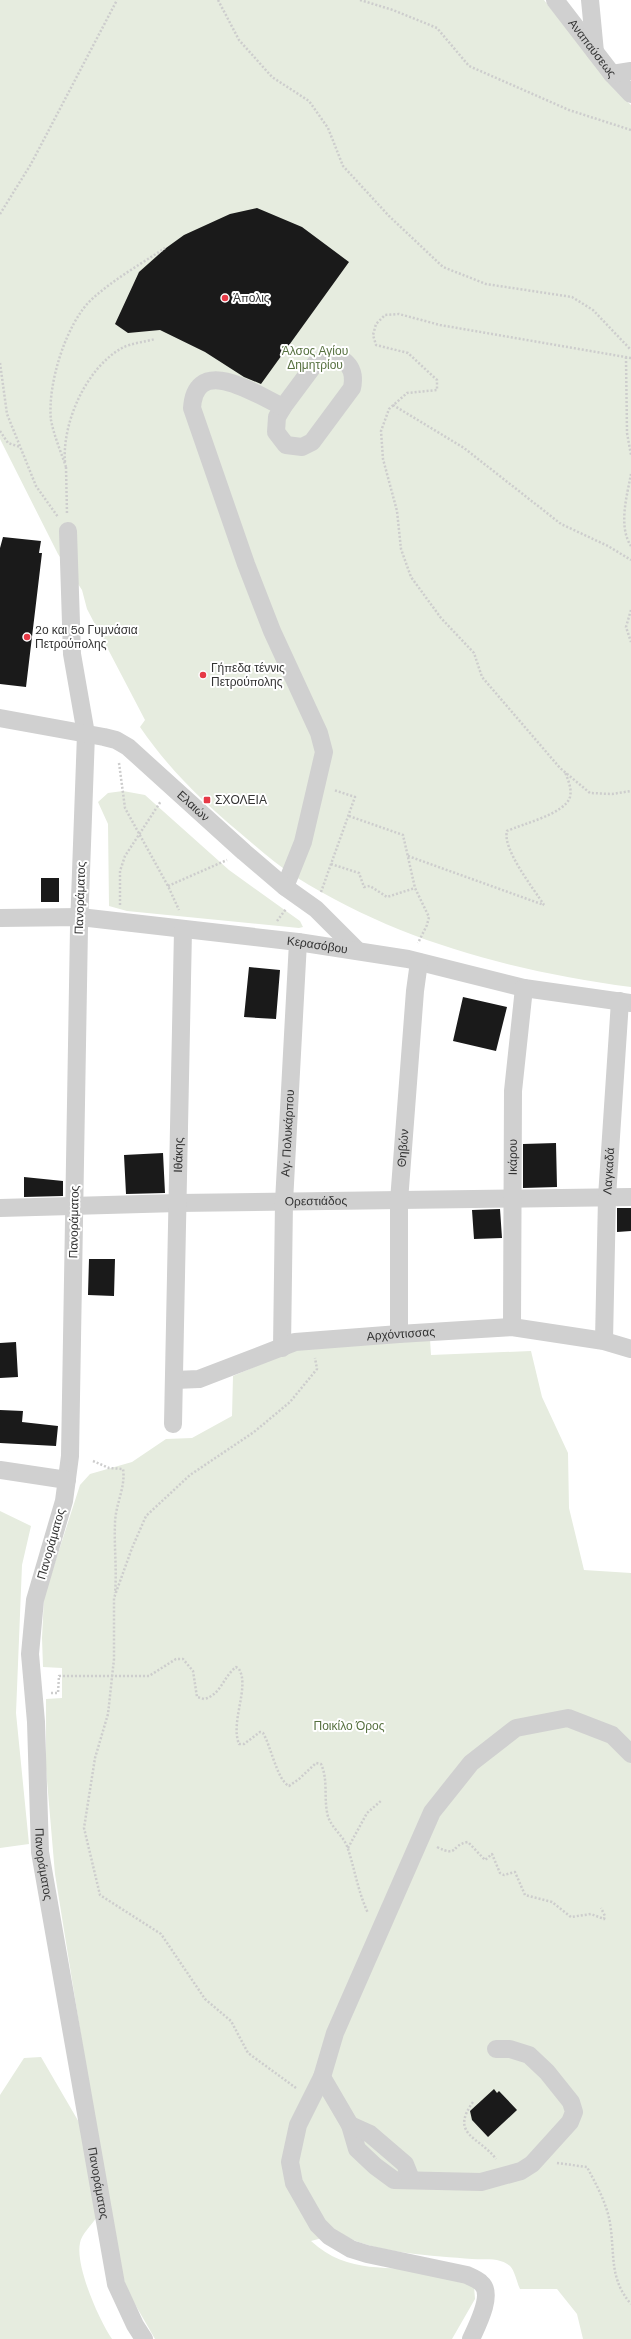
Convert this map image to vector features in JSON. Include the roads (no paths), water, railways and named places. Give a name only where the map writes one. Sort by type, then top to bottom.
[{"type":"street","name":"Αναπαύσεως","points":[[555,0],[595,53],[631,94]]},
{"type":"street","points":[[590,0],[595,53]]},
{"type":"street","points":[[612,74],[631,71]]},
{"type":"street","points":[[334,357],[342,359],[349,365],[354,378],[352,388],[312,442],[302,447],[293,447],[281,442],[275,426],[277,417],[283,407],[320,360],[334,357]]},
{"type":"street","points":[[283,407],[228,380],[215,378],[207,381],[199,388],[193,398],[192,408],[243,557],[269,624],[319,733],[324,752],[303,842],[285,887]]},
{"type":"street","name":"Πανοράματος","points":[[68,531],[72,654],[86,734],[80,917],[70,1456],[64,1501],[35,1600],[30,1654],[34,1694],[40,1852],[116,2284],[144,2339]]},
{"type":"street","name":"Ελαιών","points":[[0,718],[116,740],[128,747],[244,852],[285,887],[316,909],[358,951]]},
{"type":"street","name":"Κερασόβου","points":[[0,918],[80,917],[185,931],[298,942],[413,961],[524,988],[625,1002]]},
{"type":"street","name":"Ιθάκης","points":[[173,1424],[185,931]]},
{"type":"street","name":"Αγ. Πολυκάρπου","points":[[282,1348],[284,1202],[298,942]]},
{"type":"street","name":"Θηβών","points":[[399,1334],[399,1201],[415,991],[413,961]]},
{"type":"street","name":"Ικάρου","points":[[512,1327],[511,1199],[513,1091],[524,988]]},
{"type":"street","name":"Λαγκαδά","points":[[604,1341],[607,1197],[625,1002]]},
{"type":"street","name":"Ορεστιάδος","points":[[0,1208],[74,1208],[178,1203],[631,1197]]},
{"type":"street","name":"Αρχόντισσας","points":[[175,1380],[199,1379],[295,1342],[399,1334],[512,1327],[604,1341],[631,1349]]},
{"type":"street","points":[[0,1470],[67,1480]]},
{"type":"street","points":[[471,2339],[485,2306],[486,2290],[481,2283],[467,2275],[350,2249],[329,2236],[318,2225],[294,2183],[290,2162],[298,2126],[322,2077],[335,2033],[422,1839],[432,1812],[471,1763],[516,1728],[568,1718],[612,1735],[631,1754]]},
{"type":"street","points":[[322,2077],[350,2125],[357,2149],[375,2166],[394,2180],[411,2179],[481,2182],[526,2167],[570,2122],[574,2112],[571,2102],[547,2072],[529,2055],[510,2049],[496,2049]]},
{"type":"place","name":"Άπολις","points":[[225,298]]},
{"type":"place","name":"2ο και 5ο Γυμνάσια Πετρούπολης","points":[[27,637]]},
{"type":"place","name":"Γήπεδα τέννις Πετρούπολης","points":[[203,675]]},
{"type":"place","name":"ΣΧΟΛΕΙΑ","points":[[207,800]]},
{"type":"park label","name":"Άλσος Αγίου Δημητρίου","points":[[315,358]]},
{"type":"park label","name":"Ποικίλο Όρος","points":[[349,1726]]}]
